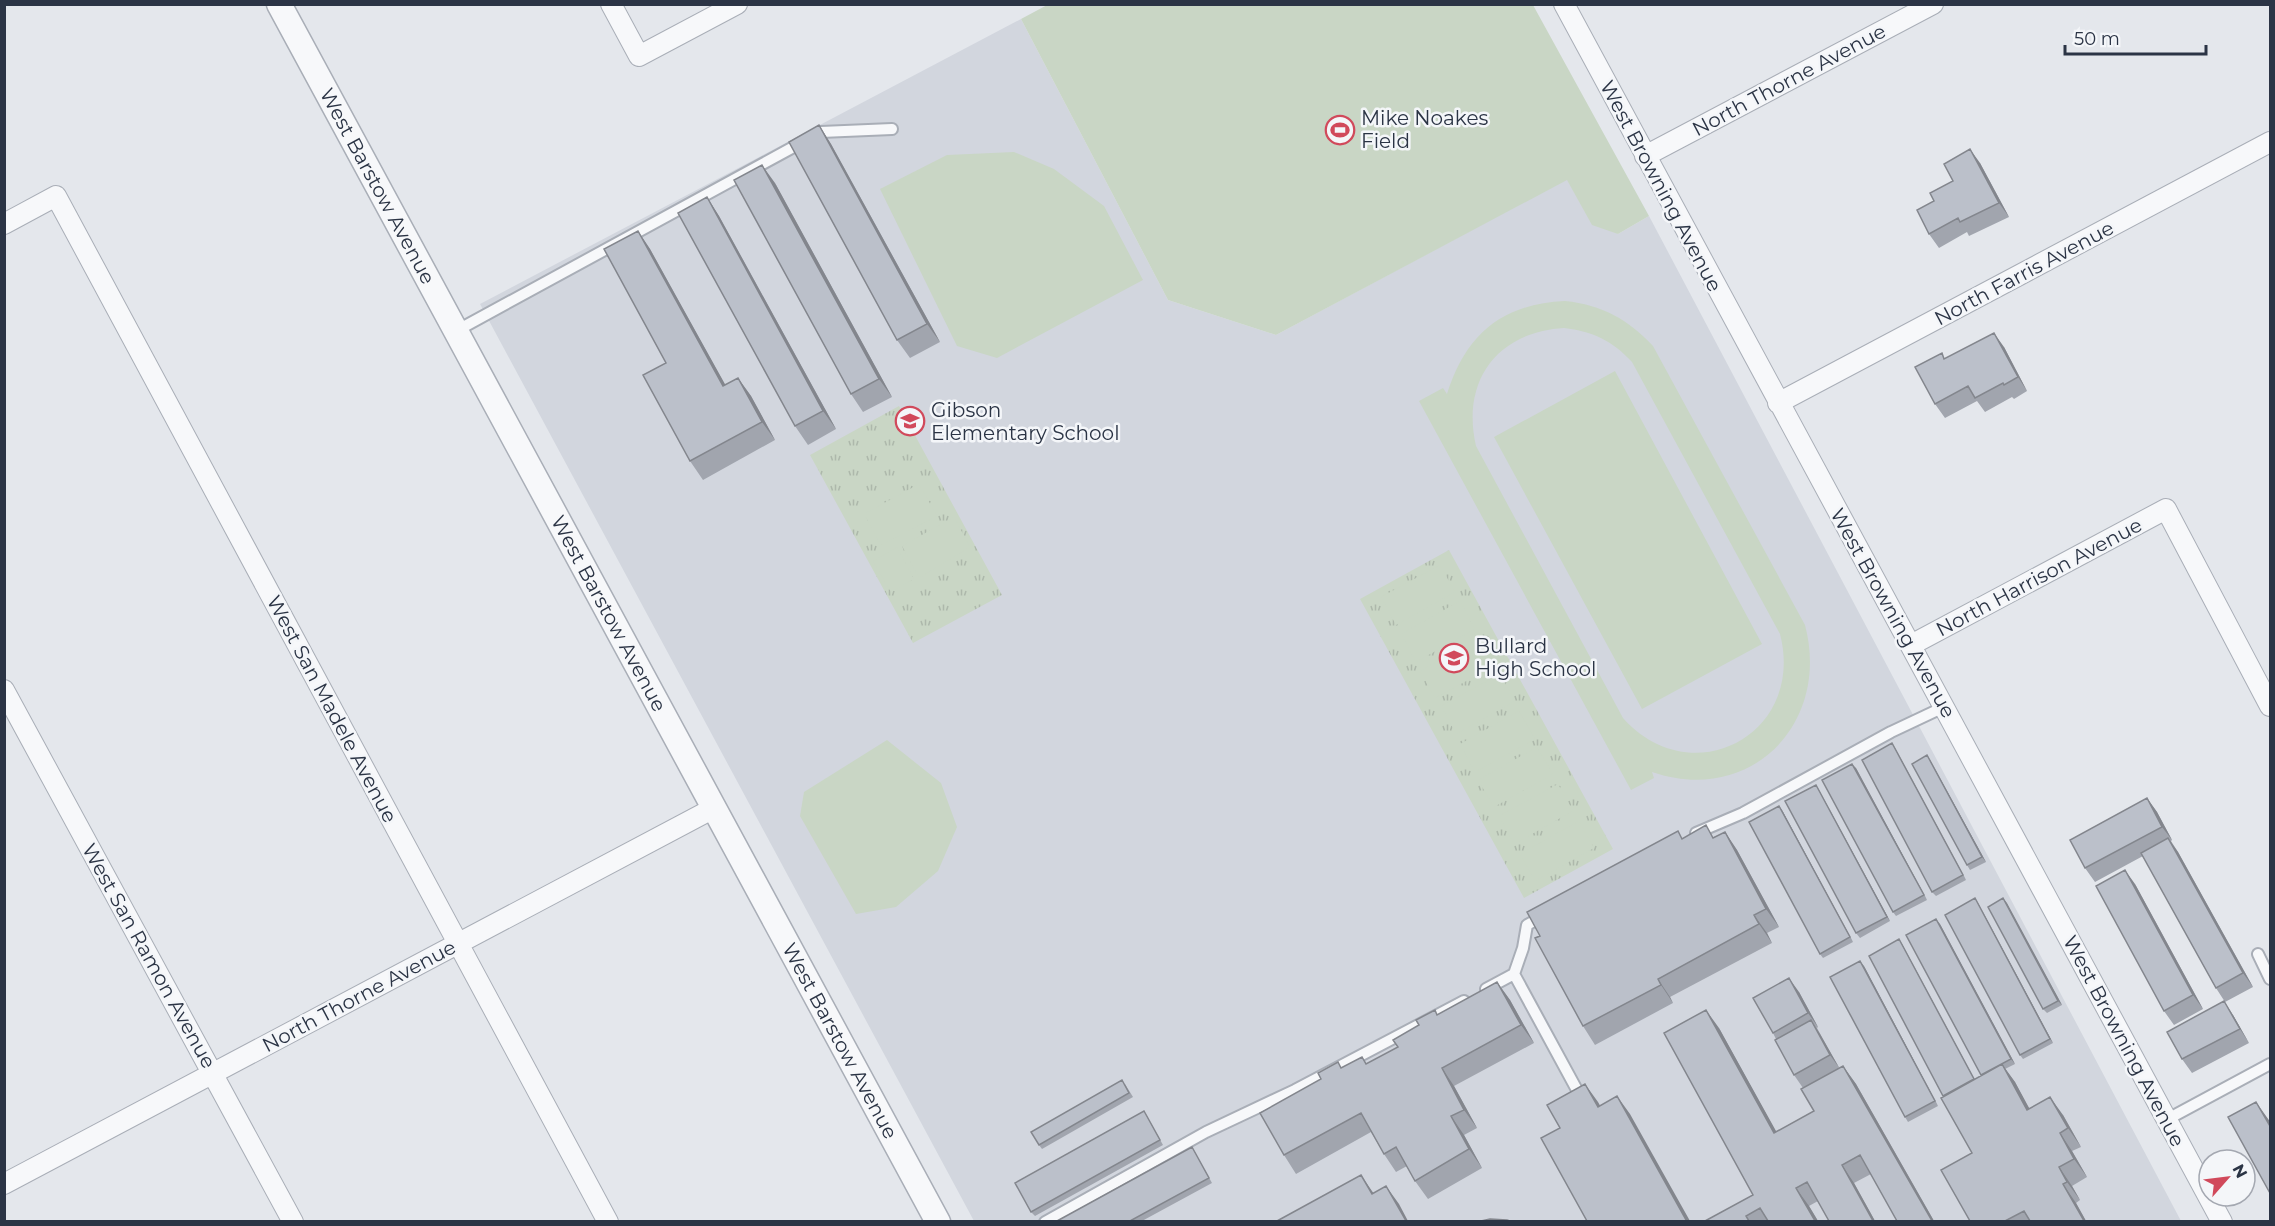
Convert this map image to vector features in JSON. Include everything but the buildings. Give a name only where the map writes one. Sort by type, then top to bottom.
[{"type":"street","name":"West Barstow Avenue","points":[[279,4],[938,1221]]},
{"type":"street","points":[[611,4],[639,56],[737,4]]},
{"type":"street","name":"West Browning Avenue","points":[[1564,4],[2222,1221]]},
{"type":"street","name":"North Thorne Avenue","points":[[1645,156],[1934,4]]},
{"type":"street","name":"North Farris Avenue","points":[[1778,403],[2271,142]]},
{"type":"street","name":"West San Madele Avenue","points":[[4,224],[56,196],[608,1221]]},
{"type":"street","name":"North Harrison Avenue","points":[[1911,645],[2166,509],[2271,706]]},
{"type":"street","name":"West San Ramon Avenue","points":[[4,690],[293,1221]]},
{"type":"street","name":"North Thorne Avenue","points":[[4,1184],[714,808]]},
{"type":"lane","points":[[456,331],[821,132],[892,129]]},
{"type":"lane","points":[[1687,837],[1743,813],[1891,732],[1944,707]]},
{"type":"lane","points":[[1045,1221],[1206,1132],[1295,1090],[1514,974],[1523,948],[1527,925],[1557,909]]},
{"type":"lane","points":[[2258,954],[2271,979]]},
{"type":"lane","points":[[1514,974],[1576,1090]]},
{"type":"lane","points":[[2166,1120],[2271,1064]]},
{"type":"shaded area","name":"Bullard High School","points":[[1021,19],[1168,300],[1276,335],[1567,179],[1618,234],[1649,216],[2181,1221],[974,1221],[480,304]]},
{"type":"green space","name":"Mike Noakes Field","points":[[1049,4],[1533,5],[1649,216],[1618,234],[1592,225],[1567,180],[1276,335],[1168,300],[1021,19]]},
{"type":"green space","points":[[1014,152],[1054,169],[1104,206],[1143,280],[997,358],[957,346],[880,189],[947,155]]},
{"type":"green space","points":[[1565,301],[1603,310],[1634,328],[1653,346],[1805,625],[1810,661],[1806,694],[1794,724],[1775,748],[1751,766],[1721,777],[1688,779],[1652,772],[1654,778],[1631,790],[1419,401],[1443,388],[1447,394],[1465,355],[1489,326],[1523,308]],"holes":[[[1564,328],[1574,329],[1610,343],[1632,362],[1780,634],[1784,669],[1776,700],[1760,725],[1737,742],[1710,752],[1680,751],[1651,741],[1623,718],[1476,446],[1473,422],[1474,401],[1480,381],[1489,364],[1503,350],[1520,339],[1540,332]]]},
{"type":"green space","points":[[1615,371],[1762,644],[1642,709],[1494,437]]},
{"type":"green space","points":[[899,406],[1002,595],[913,643],[810,455]]},
{"type":"green space","points":[[919,484],[937,516],[881,545],[864,514]]},
{"type":"green space","points":[[954,517],[970,547],[919,578],[902,546]]},
{"type":"green space","points":[[897,547],[914,579],[891,592],[873,561]]},
{"type":"green space","points":[[1449,550],[1613,849],[1524,898],[1360,599]]},
{"type":"green space","points":[[1440,565],[1455,592],[1396,625],[1381,597]]},
{"type":"green space","points":[[1460,601],[1475,629],[1416,662],[1401,634]]},
{"type":"green space","points":[[1479,638],[1494,666],[1435,698],[1420,671]]},
{"type":"green space","points":[[1500,674],[1515,701],[1456,734],[1441,706]]},
{"type":"green space","points":[[1519,711],[1535,739],[1475,772],[1460,744]]},
{"type":"green space","points":[[887,740],[941,783],[957,827],[938,871],[896,907],[856,914],[800,816],[804,792]]},
{"type":"green space","points":[[1537,747],[1553,774],[1494,807],[1478,780]]},
{"type":"green space","points":[[1558,784],[1573,811],[1514,844],[1499,816]]},
{"type":"green space","points":[[1579,821],[1594,848],[1535,881],[1520,854]]},
{"type":"place","name":"Mike Noakes Field","points":[[1340,130]]},
{"type":"place","name":"Gibson Elementary School","points":[[910,421]]},
{"type":"place","name":"Bullard High School","points":[[1454,658]]}]
